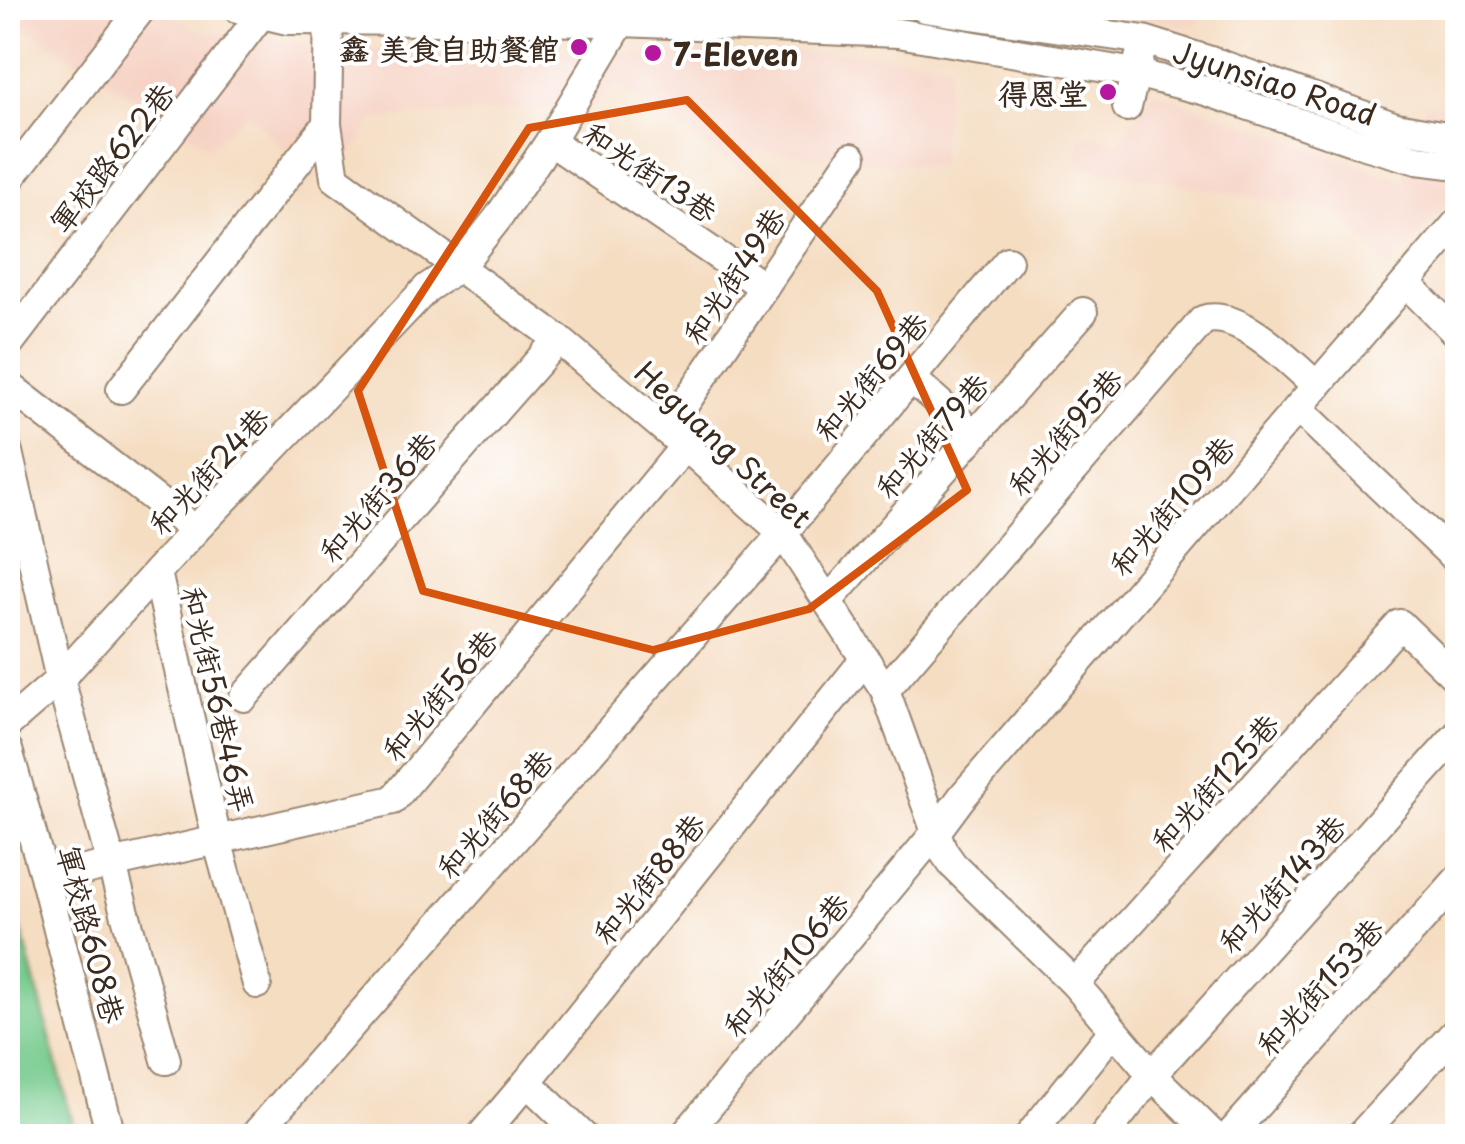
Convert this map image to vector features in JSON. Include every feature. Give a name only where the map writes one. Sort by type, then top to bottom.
[{"type":"street","points":[[8,181],[142,8]]},
{"type":"street","name":"Jyunsiao Road","points":[[924,8],[1144,40],[1217,62],[1396,127],[1458,138]]},
{"type":"street","name":"Jyunsiao Road","points":[[254,10],[287,20],[329,14],[622,15],[898,33],[1136,73],[1206,91],[1416,160],[1458,165]]},
{"type":"street","name":"軍校路622巷","points":[[8,345],[254,10]]},
{"type":"street","name":"Heguang Street","points":[[329,14],[326,124],[336,178],[558,339],[783,533],[886,690],[943,851],[953,865],[1075,984],[1152,1075],[1214,1136]]},
{"type":"street","name":"和光街24巷","points":[[8,724],[60,679],[195,530],[426,288],[460,266],[550,141],[622,15]]},
{"type":"street","points":[[1127,107],[1144,40]]},
{"type":"street","points":[[121,389],[326,124]]},
{"type":"street","name":"和光街13巷","points":[[550,141],[764,287]]},
{"type":"street","name":"和光街49巷","points":[[676,438],[764,287],[852,157]]},
{"type":"street","name":"和光街109巷","points":[[936,832],[1458,222]]},
{"type":"street","name":"和光街69巷","points":[[783,533],[1008,261]]},
{"type":"street","points":[[1406,282],[1458,335]]},
{"type":"street","name":"和光街79巷","points":[[828,601],[1083,312]]},
{"type":"street","name":"和光街95巷","points":[[886,690],[1203,320],[1213,317],[1239,324],[1317,386]]},
{"type":"street","name":"和光街36巷","points":[[244,696],[558,339]]},
{"type":"street","points":[[910,378],[974,435]]},
{"type":"street","points":[[8,385],[195,530]]},
{"type":"street","points":[[1298,408],[1458,562]]},
{"type":"street","name":"和光街56巷","points":[[46,879],[393,800],[676,438]]},
{"type":"street","points":[[8,452],[60,679],[166,1060]]},
{"type":"street","name":"和光街68巷","points":[[254,1136],[783,533]]},
{"type":"street","name":"和光街56巷46弄","points":[[157,572],[217,840],[257,984]]},
{"type":"street","name":"和光街125巷","points":[[1075,984],[1400,624],[1458,680]]},
{"type":"street","name":"和光街88巷","points":[[481,1136],[865,659]]},
{"type":"street","name":"和光街143巷","points":[[1104,1136],[1152,1075],[1458,734]]},
{"type":"street","name":"軍校路608巷","points":[[8,750],[46,879],[111,1136]]},
{"type":"street","name":"和光街106巷","points":[[684,1136],[936,832]]},
{"type":"street","name":"和光街153巷","points":[[1229,1136],[1458,879]]},
{"type":"street","points":[[1360,1136],[1458,1029]]},
{"type":"street","points":[[1029,1136],[1114,1031]]},
{"type":"street","points":[[527,1082],[583,1136]]},
{"type":"highlighted area","points":[[687,100],[877,291],[967,490],[809,609],[653,650],[423,591],[358,391],[529,128]]},
{"type":"shaded area","points":[[19,8],[157,8],[200,31],[367,50],[852,53],[951,62],[939,166],[761,150],[740,170],[616,82],[595,105],[375,119],[351,155],[292,156],[247,113],[209,147],[15,21]]},
{"type":"shaded area","points":[[1083,8],[1214,8],[1193,26]]},
{"type":"shaded area","points":[[1155,91],[1404,182],[1426,104],[1457,105],[1457,203],[1450,203],[1388,266],[1339,213],[1076,166],[1080,136],[1120,140]]},
{"type":"green space","points":[[8,880],[76,1136],[8,1136]]},
{"type":"place","name":"鑫 美食自助餐館","points":[[579,47]]},
{"type":"place","name":"7-Eleven","points":[[653,53]]},
{"type":"place","name":"得恩堂","points":[[1108,92]]}]
